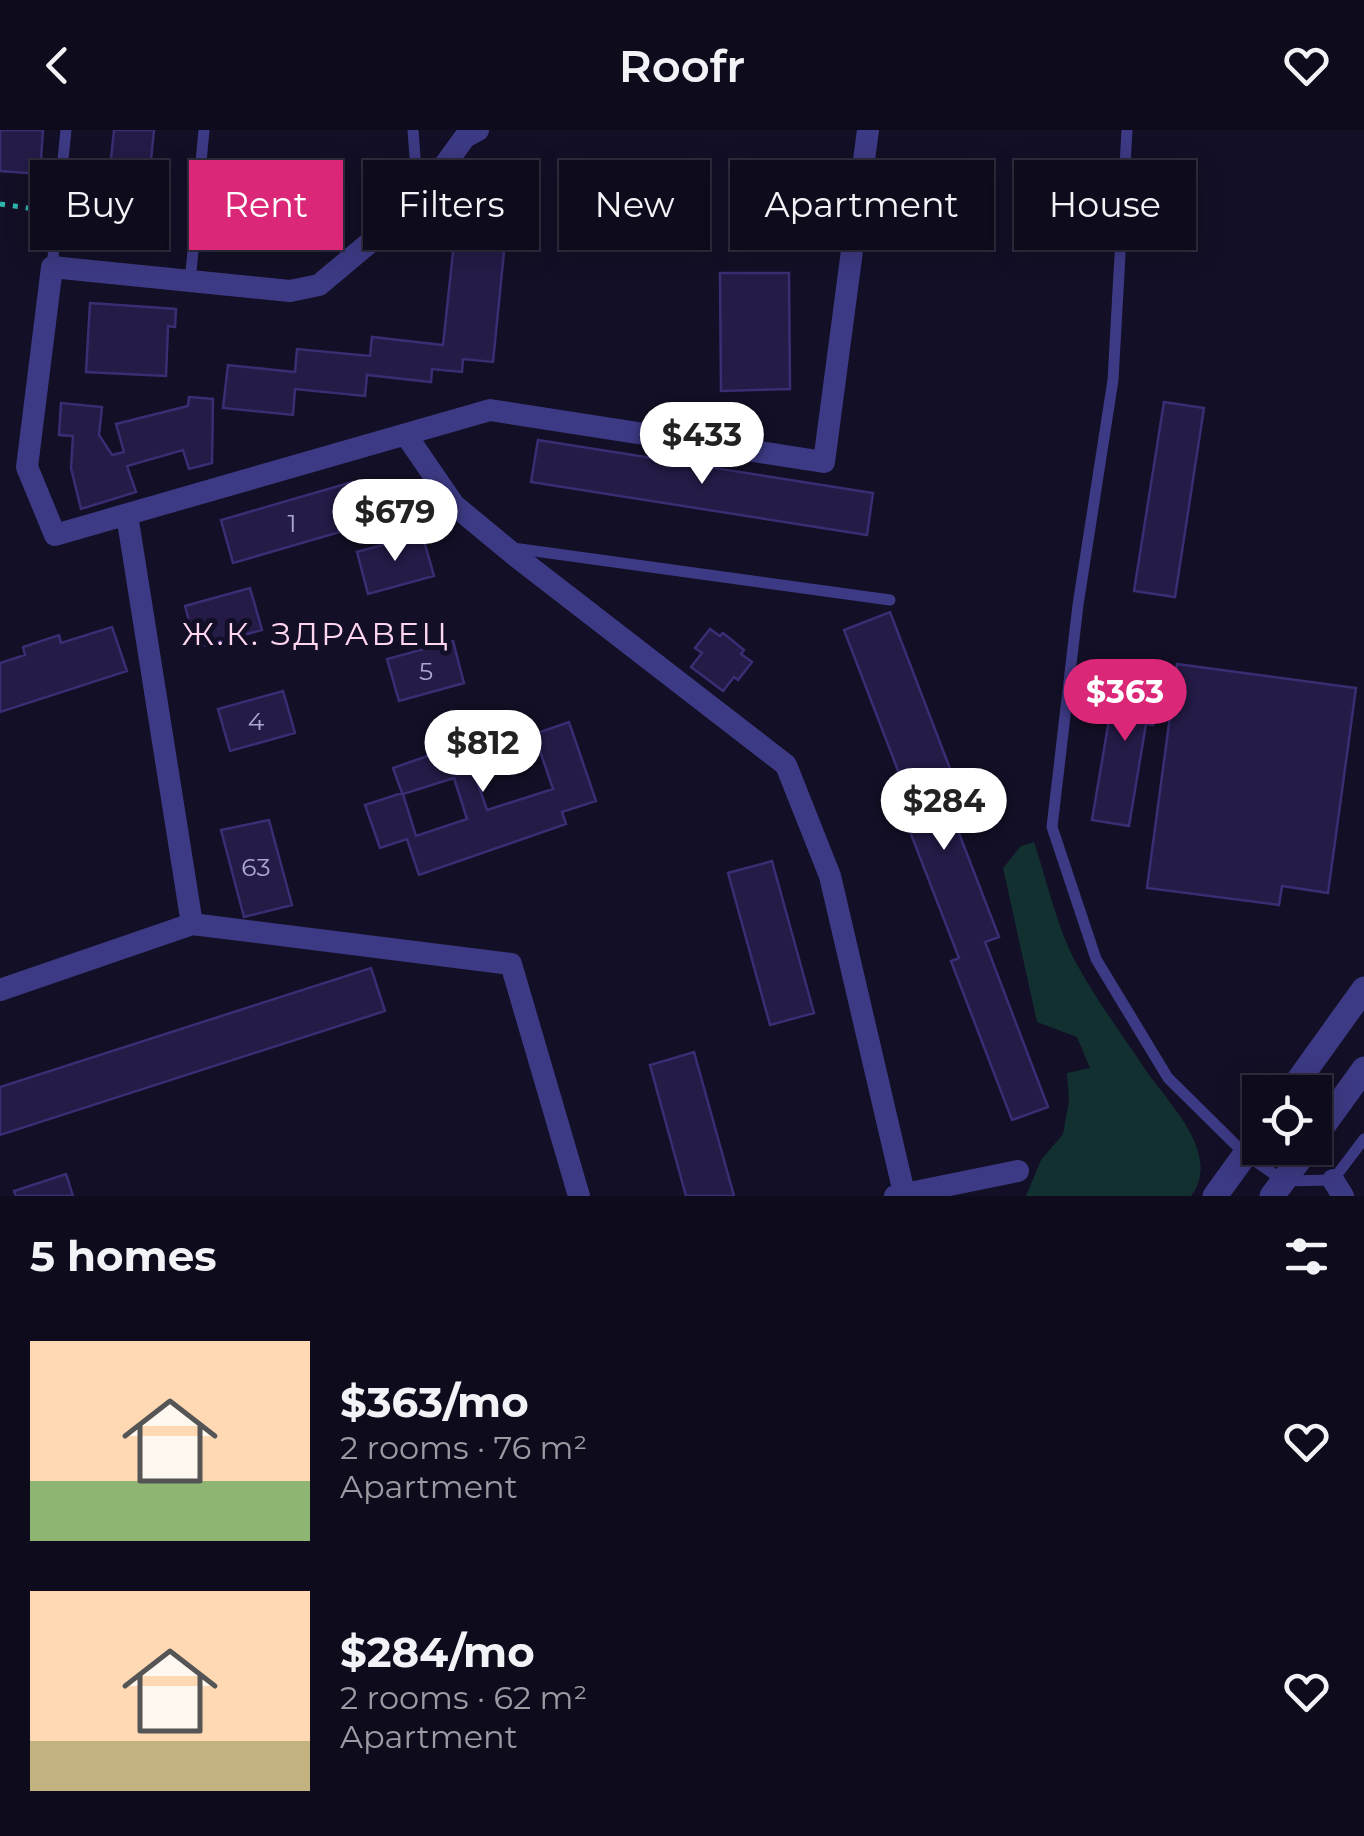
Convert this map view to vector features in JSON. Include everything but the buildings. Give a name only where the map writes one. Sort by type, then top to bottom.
[{"type":"street","points":[[448,160],[465,136],[478,130]]},
{"type":"street","points":[[363,249],[320,286],[290,291],[52,267],[28,467],[55,535],[490,410],[824,462],[868,130]]},
{"type":"street","points":[[406,435],[454,504],[786,765],[830,876],[900,1194],[1018,1171]]},
{"type":"street","points":[[127,515],[192,924]]},
{"type":"street","points":[[0,990],[192,924],[511,964],[579,1196]]},
{"type":"street","points":[[1302,1075],[1364,989]]},
{"type":"street","points":[[1332,1114],[1364,1069]]},
{"type":"street","points":[[1215,1196],[1242,1159]]},
{"type":"street","points":[[1278,1189],[1296,1165]]},
{"type":"lane","points":[[63,160],[66,130]]},
{"type":"lane","points":[[190,283],[204,130]]},
{"type":"lane","points":[[413,130],[415,160]]},
{"type":"lane","points":[[1127,130],[1120,310],[1113,380],[1078,605],[1052,826],[1096,959],[1168,1078],[1242,1135]]},
{"type":"lane","points":[[52,267],[54,250]]},
{"type":"lane","points":[[504,547],[890,600]]},
{"type":"lane","points":[[1265,1165],[1278,1189],[1338,1188],[1364,1140]]},
{"type":"path","points":[[0,204],[30,209]]},
{"type":"green space","points":[[1034,842],[1074,959],[1196,1146],[1199,1180],[1191,1196],[1026,1196],[1041,1160],[1063,1134],[1069,1101],[1067,1073],[1090,1068],[1077,1037],[1037,1022],[1003,868],[1021,846]]},
{"type":"district","name":"Ж.К. ЗДРАВЕЦ","points":[[316,634]]}]
